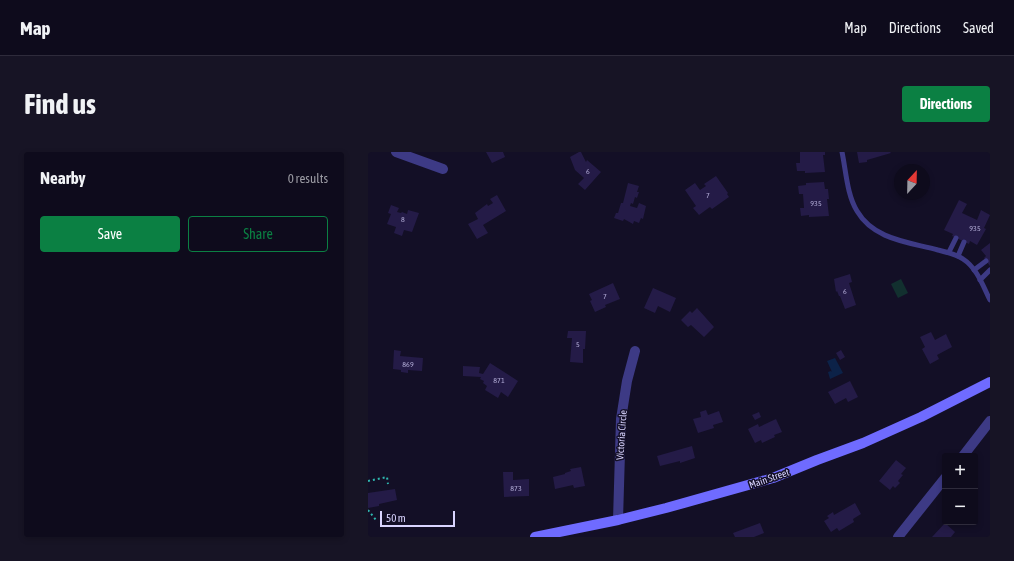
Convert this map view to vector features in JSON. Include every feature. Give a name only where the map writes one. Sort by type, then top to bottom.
[{"type":"main road","name":"Main Street","points":[[535,537],[618,520],[773,478],[862,443],[921,417],[990,382]]},
{"type":"street","points":[[396,152],[443,169]]},
{"type":"street","name":"Victoria Circle","points":[[618,520],[621,419],[627,380],[635,351]]},
{"type":"street","points":[[965,453],[990,422]]},
{"type":"street","points":[[898,537],[942,482]]},
{"type":"lane","points":[[842,152],[849,192],[856,211],[864,220],[877,232],[892,239],[949,252],[964,259],[974,270],[990,300]]},
{"type":"lane","points":[[949,252],[956,238]]},
{"type":"lane","points":[[958,256],[964,242]]},
{"type":"lane","points":[[974,270],[986,261]]},
{"type":"lane","points":[[980,280],[990,270]]},
{"type":"path","points":[[368,481],[387,477],[388,484]]},
{"type":"path","points":[[368,510],[376,520]]},
{"type":"green space","points":[[901,279],[908,293],[898,298],[891,284]]},
{"type":"water","points":[[835,358],[843,373],[830,379],[828,372],[832,372],[827,361]]},
{"type":"building","points":[[486,152],[503,152],[505,157],[492,163]]},
{"type":"building","points":[[581,152],[586,162],[587,160],[601,172],[585,190],[578,184],[584,178],[575,170],[570,157]]},
{"type":"building","points":[[800,152],[825,152],[825,155],[823,155],[825,172],[805,173],[805,171],[797,171],[796,163],[800,163]]},
{"type":"building","points":[[857,152],[891,153],[867,160],[867,162],[859,163]]},
{"type":"building","points":[[716,176],[728,193],[727,194],[729,197],[712,209],[710,207],[699,215],[693,208],[696,206],[685,190],[695,183],[700,190],[706,186],[704,184]]},
{"type":"building","points":[[824,182],[825,189],[828,189],[829,199],[827,199],[829,216],[801,216],[800,208],[804,208],[803,194],[799,194],[798,186],[806,185],[806,183]]},
{"type":"building","points":[[628,183],[639,186],[637,198],[635,197],[633,204],[631,203],[630,206],[637,208],[639,203],[646,206],[643,219],[641,218],[639,223],[634,221],[633,224],[624,219],[623,221],[614,218],[616,213],[618,213],[621,203],[623,203]]},
{"type":"building","points":[[497,195],[506,211],[483,225],[488,233],[477,239],[468,224],[478,219],[475,213],[487,204],[488,206],[493,203],[490,199]]},
{"type":"building","points":[[959,200],[967,204],[962,213],[977,220],[981,210],[990,215],[984,228],[986,229],[977,245],[970,241],[969,244],[952,236],[953,234],[944,230]]},
{"type":"building","points":[[391,205],[399,208],[397,212],[407,214],[408,210],[419,213],[412,232],[404,230],[402,236],[394,233],[396,227],[387,224],[391,214],[388,213]]},
{"type":"building","points":[[990,243],[990,266],[984,258],[986,256],[981,250]]},
{"type":"building","points":[[850,274],[852,282],[849,283],[856,305],[845,309],[840,296],[837,291],[836,292],[834,279]]},
{"type":"building","points":[[613,283],[620,299],[605,305],[606,307],[595,312],[590,301],[592,300],[589,294]]},
{"type":"building","points":[[653,288],[676,298],[670,312],[658,306],[655,313],[644,308]]},
{"type":"building","points":[[697,308],[714,327],[704,337],[691,325],[688,327],[681,320],[690,311],[692,313]]},
{"type":"building","points":[[568,331],[586,331],[585,349],[583,349],[583,363],[570,362],[572,338],[567,338]]},
{"type":"building","points":[[931,332],[935,340],[946,334],[952,347],[937,355],[939,359],[930,364],[922,349],[925,347],[920,337]]},
{"type":"building","points":[[394,350],[401,351],[400,356],[423,358],[422,371],[408,370],[408,373],[393,369]]},
{"type":"building","points":[[841,350],[845,357],[840,360],[836,353]]},
{"type":"building","points":[[490,363],[518,381],[508,397],[501,392],[498,398],[485,390],[487,386],[483,383],[484,381],[480,379],[481,377],[463,376],[463,366],[480,367],[479,373],[483,374]]},
{"type":"building","points":[[850,381],[858,397],[848,402],[846,398],[835,404],[828,392]]},
{"type":"building","points":[[706,410],[708,415],[719,411],[723,422],[713,425],[714,428],[698,433],[693,419],[701,417],[700,412]]},
{"type":"building","points":[[759,412],[761,417],[755,420],[752,415]]},
{"type":"building","points":[[776,419],[782,432],[774,435],[775,437],[762,443],[761,440],[755,443],[748,429],[758,424],[759,427]]},
{"type":"building","points":[[692,446],[695,458],[680,463],[680,461],[660,466],[657,456]]},
{"type":"building","points":[[896,460],[906,468],[898,481],[900,483],[895,488],[893,486],[890,490],[879,481]]},
{"type":"building","points":[[581,467],[585,486],[574,488],[573,485],[555,489],[553,477],[565,474],[571,471],[570,469]]},
{"type":"building","points":[[503,472],[513,472],[513,480],[529,479],[529,496],[504,497]]},
{"type":"building","points":[[395,489],[397,500],[368,508],[368,493]]},
{"type":"building","points":[[855,503],[861,514],[853,519],[854,522],[839,531],[837,528],[831,532],[824,521],[829,518],[827,516],[833,512],[834,515]]},
{"type":"building","points":[[760,523],[764,533],[754,537],[735,537],[733,533]]},
{"type":"building","points":[[943,525],[947,525],[955,532],[951,537],[932,537]]}]
